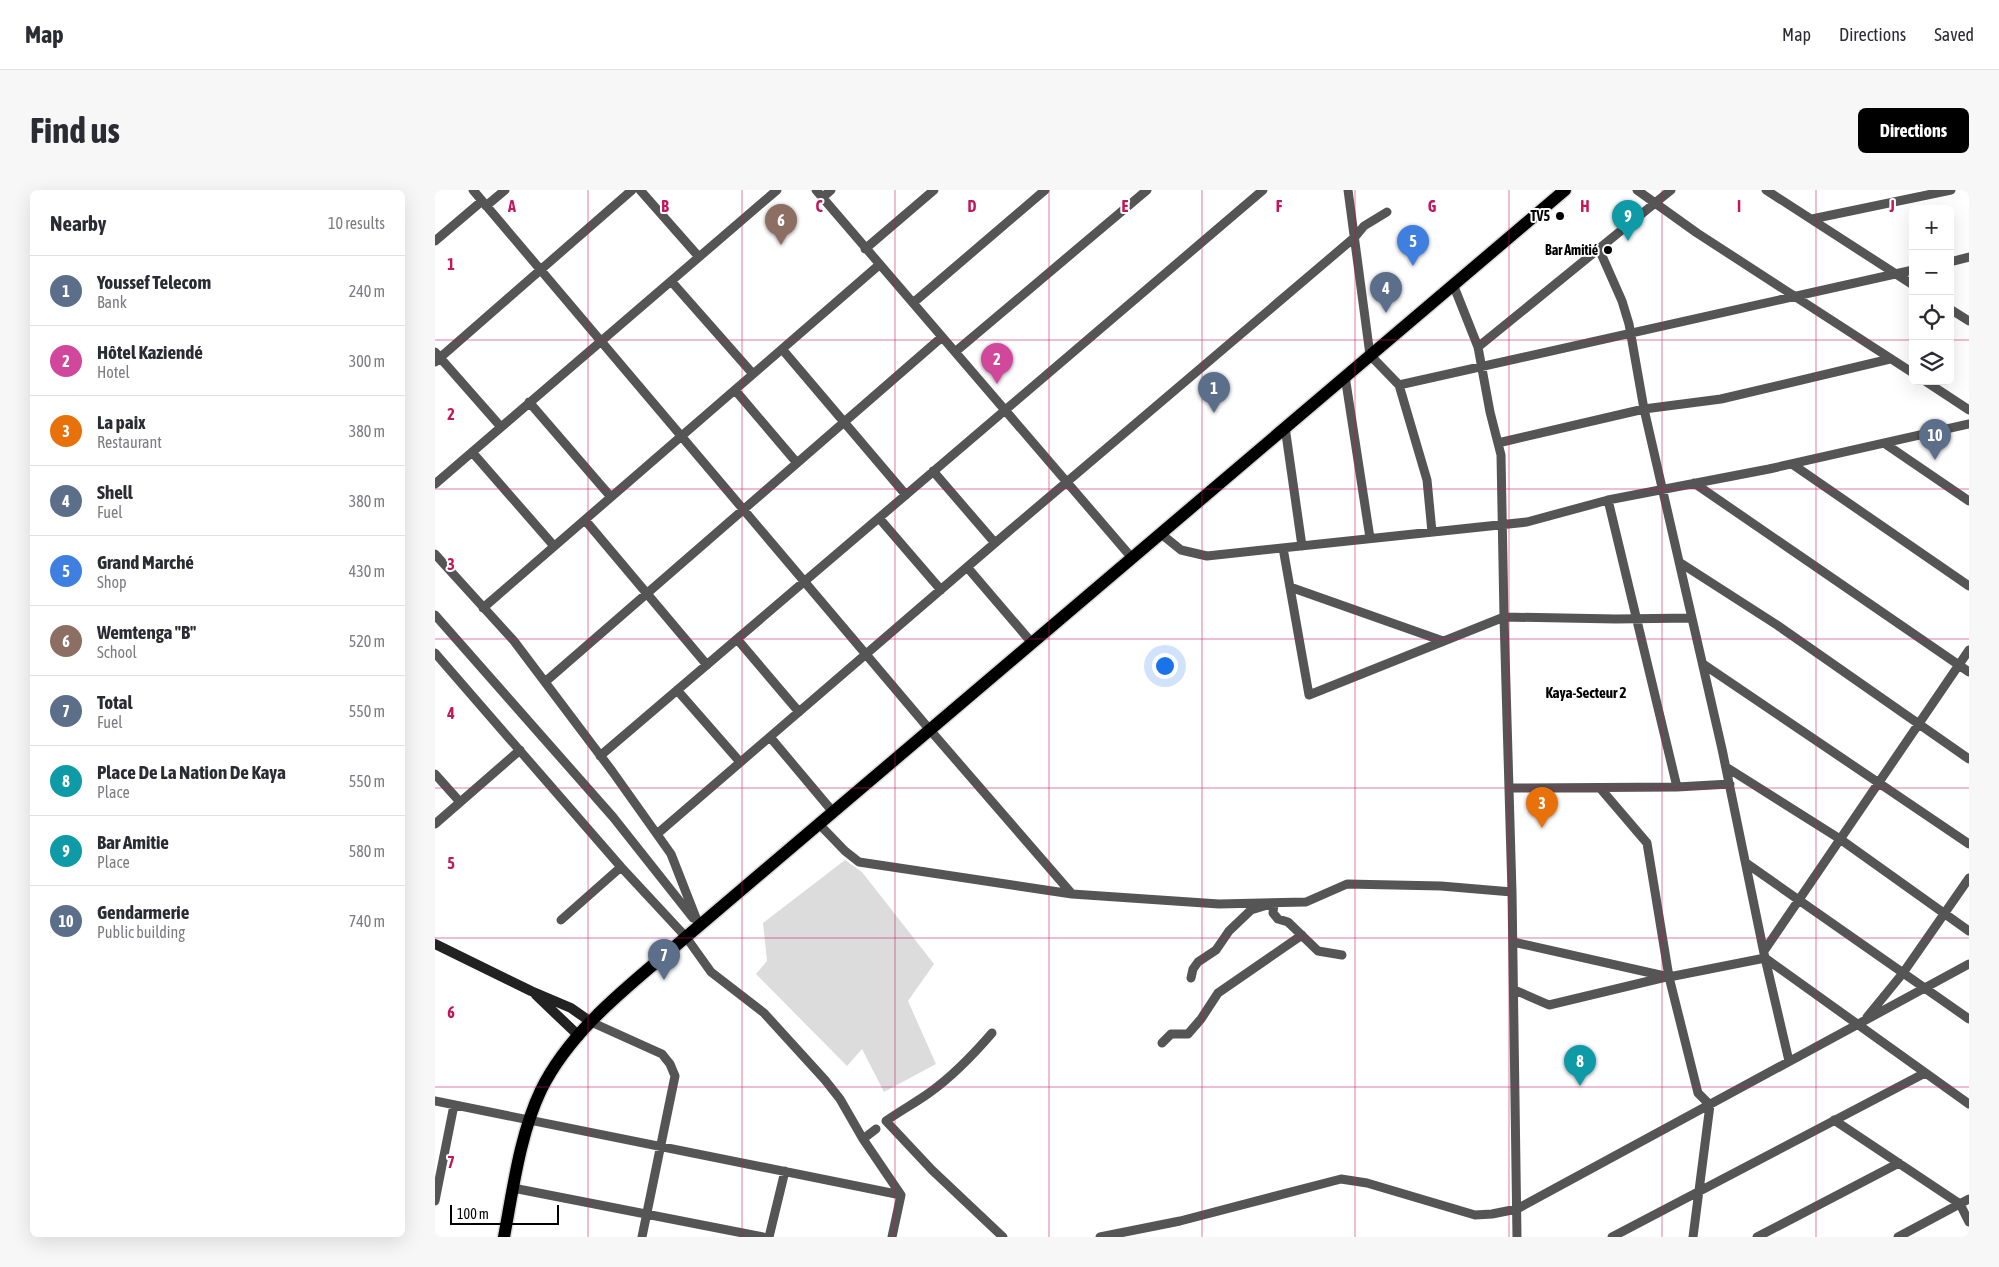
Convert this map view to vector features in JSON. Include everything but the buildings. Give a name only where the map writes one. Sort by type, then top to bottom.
[{"type":"main road","points":[[504,1237],[529,1120],[550,1072],[591,1022],[687,937],[699,924],[1565,190]]},
{"type":"street","points":[[473,190],[804,582],[1072,894]]},
{"type":"street","points":[[435,241],[484,203],[505,190]]},
{"type":"street","points":[[501,427],[437,357],[541,270],[632,190]]},
{"type":"street","points":[[640,190],[699,257]]},
{"type":"street","points":[[435,484],[777,190]]},
{"type":"street","points":[[831,190],[820,193],[865,249],[1132,558]]},
{"type":"street","points":[[865,249],[934,190]]},
{"type":"street","points":[[913,304],[1045,190]]},
{"type":"street","points":[[955,352],[1147,190]]},
{"type":"street","points":[[600,756],[1263,190]]},
{"type":"street","points":[[1348,190],[1369,355],[1399,385],[1427,480],[1432,532]]},
{"type":"street","points":[[1637,190],[1655,204],[1909,371]]},
{"type":"street","points":[[1478,347],[1671,190]]},
{"type":"street","points":[[1766,190],[1909,282]]},
{"type":"street","points":[[1812,220],[1951,190]]},
{"type":"street","points":[[657,834],[1355,237],[1364,226],[1387,212]]},
{"type":"street","points":[[1599,249],[1622,301],[1630,332],[1644,409],[1726,767],[1764,955],[1789,1061]]},
{"type":"street","points":[[1954,261],[1969,258]]},
{"type":"street","points":[[483,608],[879,265]]},
{"type":"street","points":[[1399,385],[1909,271]]},
{"type":"street","points":[[671,281],[753,374]]},
{"type":"street","points":[[1453,284],[1478,347],[1490,412],[1501,455],[1512,892],[1517,1237]]},
{"type":"street","points":[[1954,312],[1969,321]]},
{"type":"street","points":[[545,682],[943,337]]},
{"type":"street","points":[[782,349],[906,495]]},
{"type":"street","points":[[1498,443],[1644,409],[1721,399],[1890,359]]},
{"type":"street","points":[[1345,376],[1370,538]]},
{"type":"street","points":[[1931,385],[1969,410]]},
{"type":"street","points":[[735,390],[797,463]]},
{"type":"street","points":[[529,402],[611,497]]},
{"type":"street","points":[[1161,533],[1181,550],[1207,556],[1527,522],[1608,500],[1792,464],[1969,424]]},
{"type":"street","points":[[1285,427],[1302,546]]},
{"type":"street","points":[[1884,443],[1969,501]]},
{"type":"street","points":[[472,452],[554,546]]},
{"type":"street","points":[[1792,464],[1969,586]]},
{"type":"street","points":[[933,471],[995,543]]},
{"type":"street","points":[[1694,483],[1969,672]]},
{"type":"street","points":[[1608,500],[1677,787]]},
{"type":"street","points":[[879,518],[941,590]]},
{"type":"street","points":[[585,520],[707,665]]},
{"type":"street","points":[[1283,548],[1309,695],[1504,617],[1692,618]]},
{"type":"street","points":[[435,554],[514,641],[657,834],[671,854],[699,924]]},
{"type":"street","points":[[1679,562],[1777,625],[1969,759]]},
{"type":"street","points":[[967,567],[1032,643]]},
{"type":"street","points":[[1290,587],[1443,641]]},
{"type":"street","points":[[435,614],[613,817],[699,924]]},
{"type":"street","points":[[737,639],[799,712]]},
{"type":"street","points":[[1517,991],[1549,1006],[1764,955],[1840,839],[1969,650]]},
{"type":"street","points":[[435,654],[621,866],[687,937],[715,976],[764,1014],[840,1099],[863,1138],[901,1195],[892,1237]]},
{"type":"street","points":[[1703,664],[1969,844]]},
{"type":"street","points":[[677,690],[740,762]]},
{"type":"street","points":[[770,737],[833,812]]},
{"type":"street","points":[[435,824],[520,750]]},
{"type":"street","points":[[1726,767],[1840,839],[1969,931]]},
{"type":"street","points":[[435,774],[460,802]]},
{"type":"street","points":[[1509,788],[1677,787],[1729,784]]},
{"type":"street","points":[[1600,788],[1647,843],[1669,977],[1698,1093],[1709,1105],[1693,1237]]},
{"type":"street","points":[[819,824],[845,851],[859,862],[1072,894],[1219,904],[1306,902],[1347,884],[1441,886],[1512,892]]},
{"type":"street","points":[[1746,863],[1969,1019]]},
{"type":"street","points":[[561,920],[621,866]]},
{"type":"street","points":[[1862,1022],[1903,973],[1969,878]]},
{"type":"street","points":[[1274,903],[1273,913],[1278,919],[1288,922],[1318,950],[1343,955]]},
{"type":"street","points":[[1191,978],[1193,969],[1198,962],[1216,950],[1229,931],[1251,910],[1274,903]]},
{"type":"street","points":[[1162,1043],[1171,1034],[1188,1034],[1201,1019],[1218,993],[1302,935]]},
{"type":"street","points":[[1513,942],[1669,977]]},
{"type":"street","points":[[435,944],[531,991],[571,1008],[591,1022],[662,1054],[670,1064],[675,1076],[642,1237]]},
{"type":"street","points":[[1764,955],[1862,1022],[1969,1104]]},
{"type":"street","points":[[1100,1237],[1180,1220],[1341,1179],[1367,1183],[1475,1214],[1484,1215],[1517,1209],[1969,964]]},
{"type":"street","points":[[531,991],[579,1036]]},
{"type":"street","points":[[991,1033],[971,1058],[935,1089],[903,1108],[886,1121],[932,1170],[1003,1237]]},
{"type":"street","points":[[1612,1237],[1925,1072]]},
{"type":"street","points":[[435,1101],[661,1145],[901,1195]]},
{"type":"street","points":[[435,1201],[437,1175],[454,1104]]},
{"type":"street","points":[[1834,1120],[1960,1204],[1969,1222]]},
{"type":"street","points":[[863,1138],[876,1129]]},
{"type":"street","points":[[1757,1237],[1899,1163]]},
{"type":"street","points":[[769,1237],[785,1171]]},
{"type":"street","points":[[513,1188],[763,1237]]},
{"type":"street","points":[[1898,1237],[1969,1199]]},
{"type":"shaded area","points":[[845,860],[862,872],[934,964],[908,1001],[936,1064],[884,1092],[862,1049],[847,1066],[756,974],[767,961],[763,923]]},
{"type":"place","name":"TV5","points":[[1560,216]]},
{"type":"place","name":"Bar Amitie","points":[[1628,241]]},
{"type":"place","name":"Wemtenga \"B\"","points":[[781,245]]},
{"type":"place","name":"Bar Amitié","points":[[1608,250]]},
{"type":"place","name":"Grand Marché","points":[[1413,266]]},
{"type":"place","name":"Shell","points":[[1386,313]]},
{"type":"place","name":"Hôtel Kaziendé","points":[[997,384]]},
{"type":"place","name":"Youssef Telecom","points":[[1214,413]]},
{"type":"place","name":"Gendarmerie","points":[[1935,460]]},
{"type":"place","name":"La paix","points":[[1542,828]]},
{"type":"place","name":"Total","points":[[664,980]]},
{"type":"place","name":"Place De La Nation De Kaya","points":[[1580,1086]]},
{"type":"district","name":"Kaya-Secteur 2","points":[[1586,692]]}]
